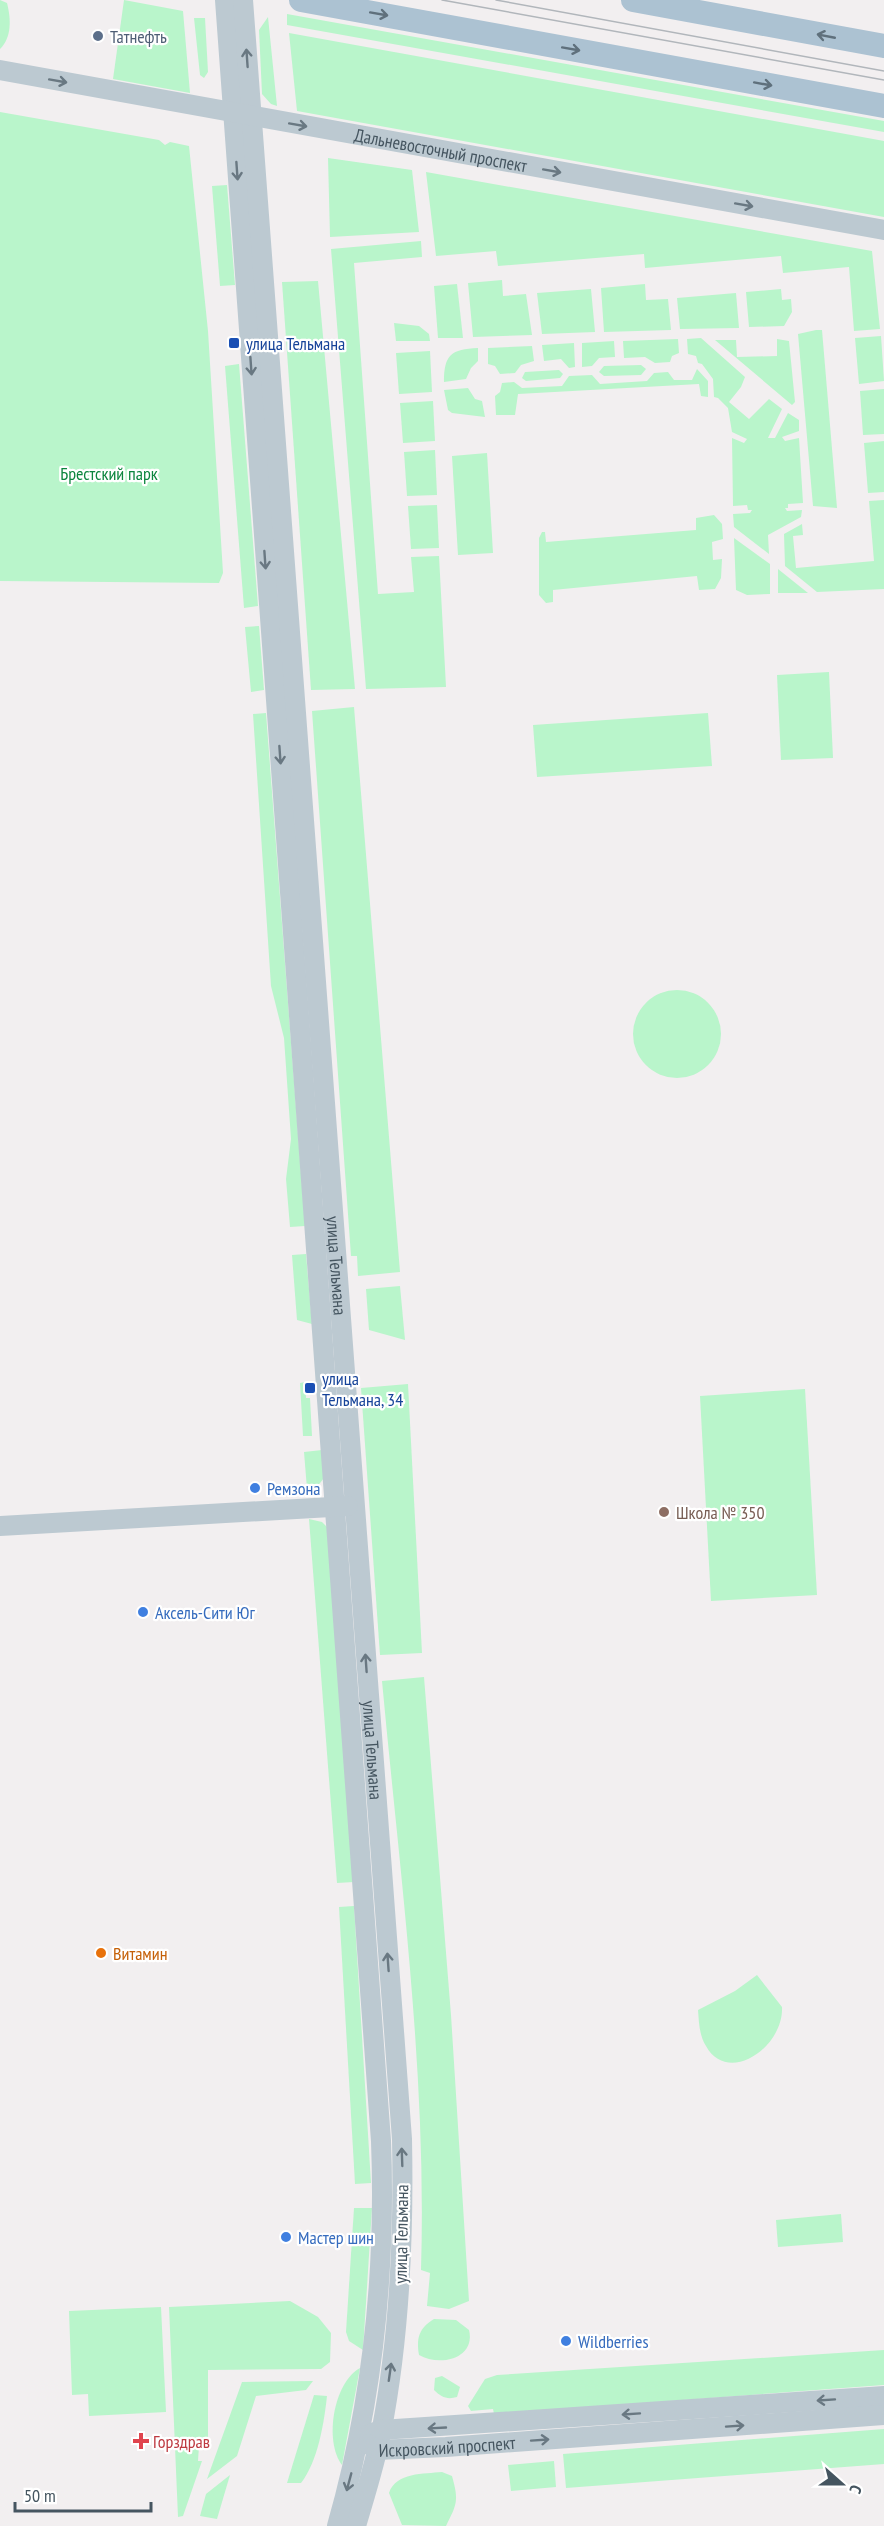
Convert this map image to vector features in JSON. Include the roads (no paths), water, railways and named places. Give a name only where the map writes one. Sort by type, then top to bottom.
[{"type":"main road","points":[[301,0],[884,106]]},
{"type":"main road","points":[[633,0],[884,46]]},
{"type":"street","name":"улица Тельмана","points":[[225,0],[242,115],[345,1506],[403,2173],[400,2293],[381,2430],[356,2526]]},
{"type":"street","name":"улица Тельмана","points":[[242,115],[243,0]]},
{"type":"street","name":"Дальневосточный проспект","points":[[0,70],[884,230]]},
{"type":"street","name":"улица Тельмана","points":[[337,2526],[359,2438],[380,2293],[383,2196],[345,1506]]},
{"type":"street","points":[[0,1526],[345,1506]]},
{"type":"street","name":"Искровский проспект","points":[[359,2438],[381,2430],[884,2396]]},
{"type":"street","name":"Искровский проспект","points":[[359,2438],[377,2450],[884,2415]]},
{"type":"tram line","points":[[442,0],[884,80]]},
{"type":"tram line","points":[[496,0],[884,71]]},
{"type":"place","name":"Татнефть","points":[[98,36]]},
{"type":"place","name":"улица Тельмана","points":[[234,343]]},
{"type":"place","name":"улица Тельмана, 34","points":[[310,1388]]},
{"type":"place","name":"Ремзона","points":[[255,1488]]},
{"type":"place","name":"Школа № 350","points":[[664,1512]]},
{"type":"place","name":"Аксель-Сити Юг","points":[[143,1612]]},
{"type":"place","name":"Витамин","points":[[101,1953]]},
{"type":"place","name":"Мастер шин","points":[[286,2237]]},
{"type":"place","name":"Wildberries","points":[[566,2341]]},
{"type":"place","name":"Горздрав","points":[[141,2441]]},
{"type":"park label","name":"Брестский парк","points":[[109,473]]}]
